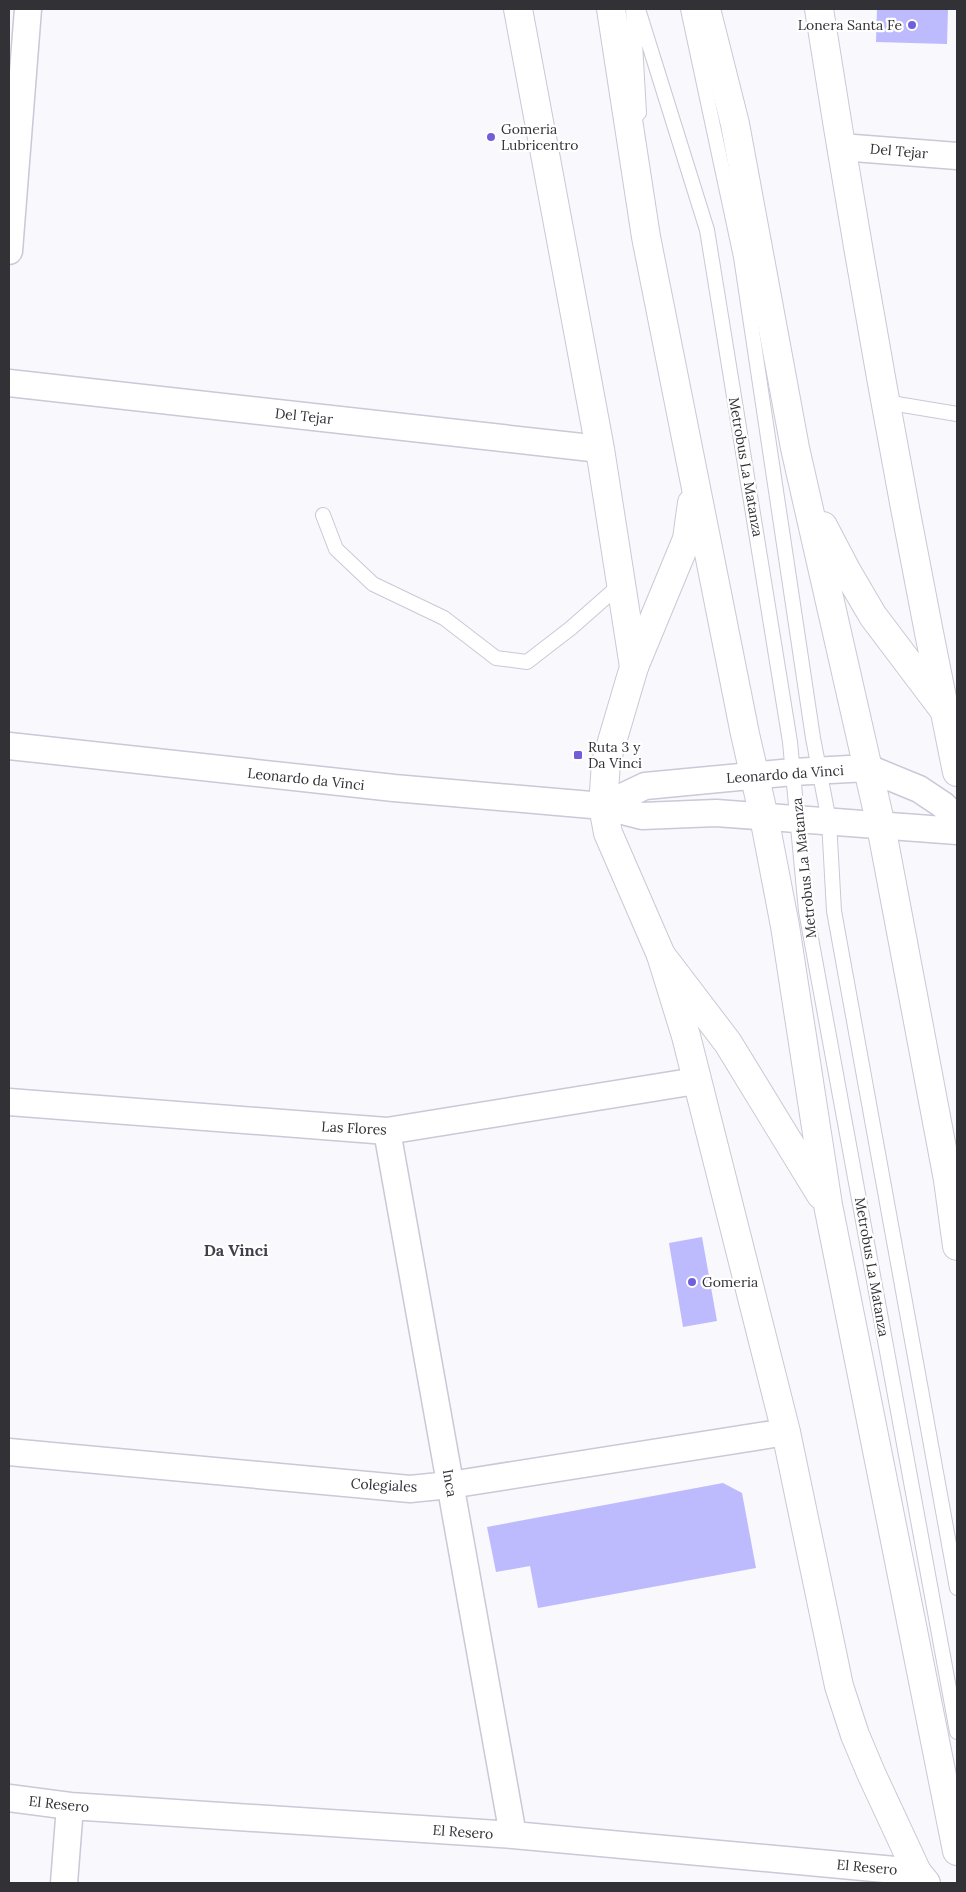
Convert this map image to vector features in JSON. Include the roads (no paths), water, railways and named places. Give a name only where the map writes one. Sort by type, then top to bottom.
[{"type":"main road","points":[[518,9],[600,448],[634,667]]},
{"type":"main road","points":[[611,9],[646,237],[764,817],[784,926],[828,1205],[957,1851]]},
{"type":"main road","points":[[706,9],[735,124],[794,448],[881,826],[948,1180],[957,1246]]},
{"type":"main road","points":[[819,9],[840,146],[885,402],[949,713],[957,772]]},
{"type":"main road","points":[[794,448],[826,532],[846,570],[873,616],[949,713]]},
{"type":"main road","points":[[695,485],[686,539],[634,667],[606,762],[603,806],[608,833],[661,955],[686,1036],[786,1432],[839,1686],[855,1735],[871,1773],[921,1878]]},
{"type":"main road","points":[[661,955],[728,1043],[828,1205]]},
{"type":"street","points":[[9,250],[28,9]]},
{"type":"street","name":"Del Tejar","points":[[840,146],[957,156]]},
{"type":"street","name":"Del Tejar","points":[[9,383],[600,448]]},
{"type":"street","name":"Leonardo da Vinci","points":[[9,746],[394,788],[603,806],[642,816],[716,813],[957,830]]},
{"type":"street","name":"Leonardo da Vinci","points":[[603,806],[645,786],[793,772],[868,768],[919,789],[943,805],[957,819]]},
{"type":"street","name":"Las Flores","points":[[9,1102],[387,1131],[696,1081]]},
{"type":"street","name":"Inca","points":[[387,1131],[513,1835]]},
{"type":"street","name":"Colegiales","points":[[9,1452],[410,1489],[450,1485],[786,1432]]},
{"type":"street","name":"El Resero","points":[[9,1798],[70,1806],[513,1835],[921,1878]]},
{"type":"street","points":[[64,1883],[70,1806]]},
{"type":"lane","points":[[633,9],[646,237]]},
{"type":"lane","name":"Metrobus La Matanza","points":[[638,9],[707,230],[790,742],[806,912],[957,1732]]},
{"type":"lane","name":"Metrobus La Matanza","points":[[688,9],[741,257],[811,729],[829,821],[834,910],[957,1588]]},
{"type":"lane","points":[[885,402],[957,414]]},
{"type":"lane","points":[[323,516],[336,549],[373,584],[444,618],[496,658],[527,662],[621,584]]},
{"type":"place","name":"Lonera Santa Fe","points":[[912,25]]},
{"type":"place","name":"Gomeria Lubricentro","points":[[491,137]]},
{"type":"place","name":"Ruta 3 y Da Vinci","points":[[578,755]]},
{"type":"place","name":"Gomeria","points":[[692,1282]]},
{"type":"district","name":"Da Vinci","points":[[236,1250]]}]
